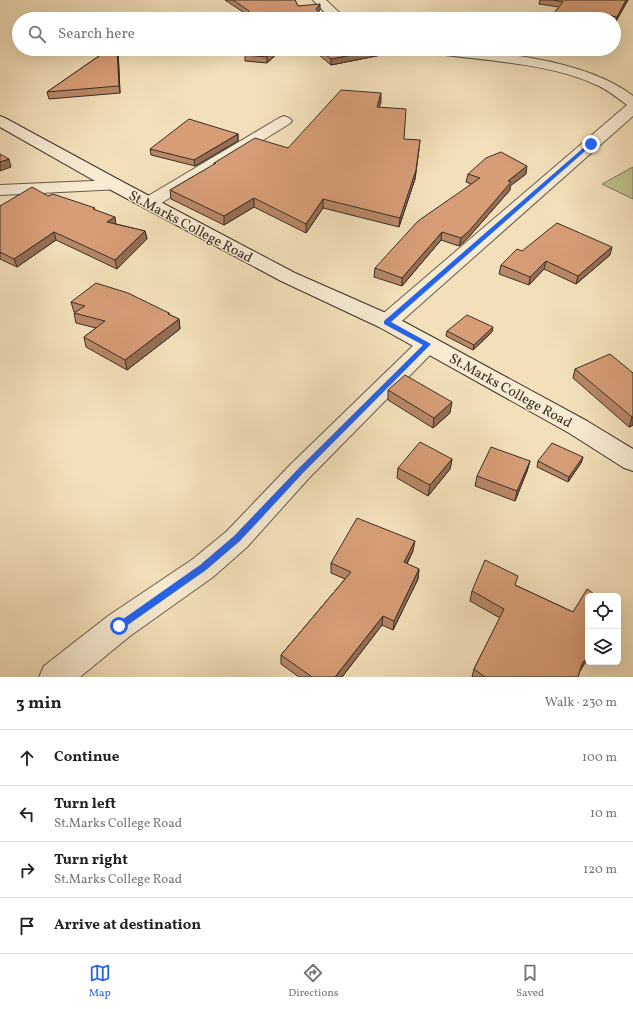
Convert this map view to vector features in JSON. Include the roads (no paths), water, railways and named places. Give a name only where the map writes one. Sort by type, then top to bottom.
[{"type":"street","points":[[319,0],[330,12]]},
{"type":"street","points":[[475,56],[565,70],[601,81],[633,103]]},
{"type":"street","points":[[386,322],[633,108]]},
{"type":"street","name":"St.Marks College Road","points":[[0,121],[148,203],[288,277],[386,322],[428,344],[578,427],[633,461]]},
{"type":"street","points":[[148,203],[284,121]]},
{"type":"street","points":[[0,190],[115,185]]},
{"type":"street","points":[[56,677],[119,626],[203,568],[237,539],[300,471],[428,344]]}]
